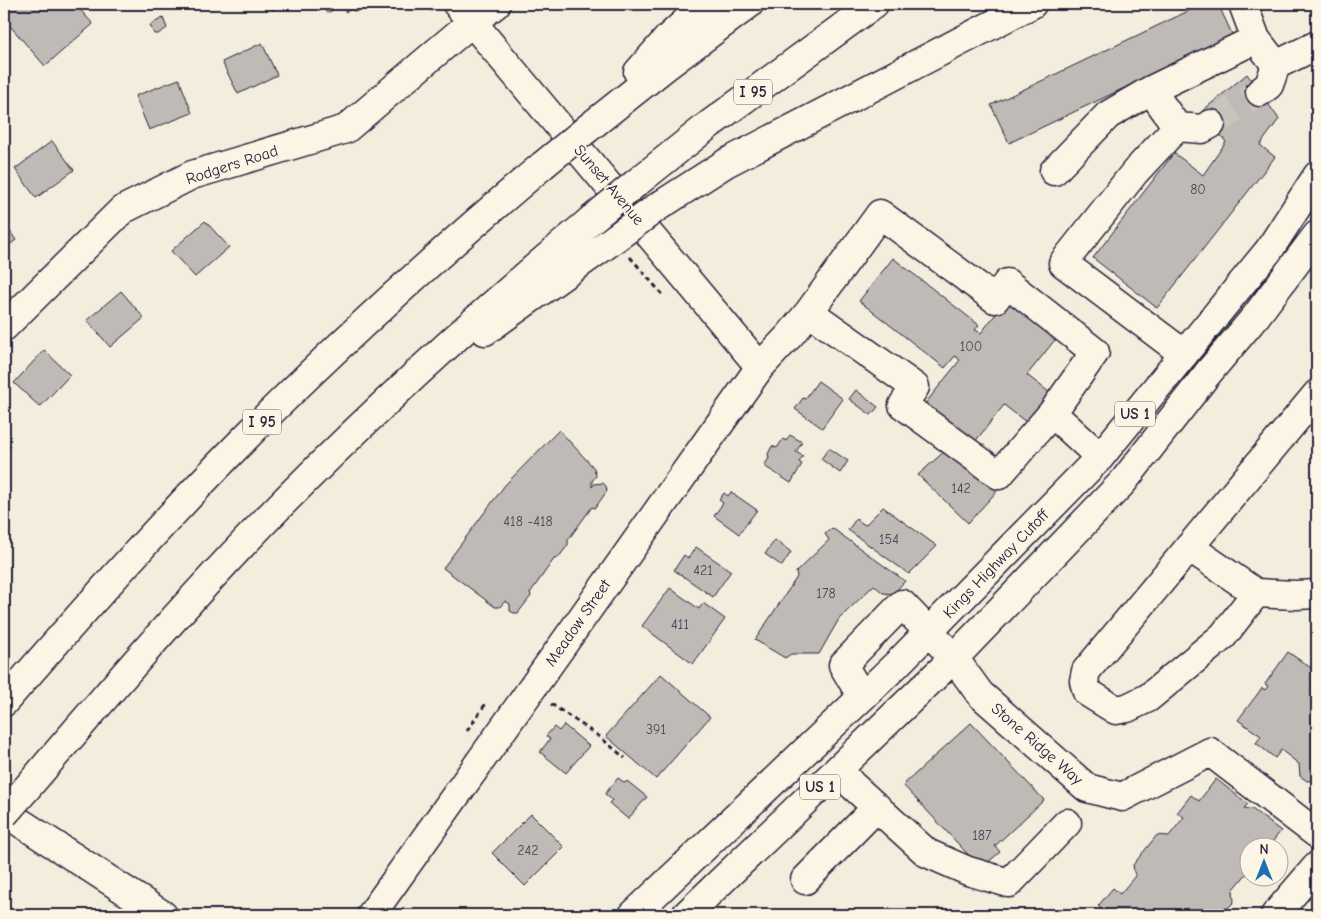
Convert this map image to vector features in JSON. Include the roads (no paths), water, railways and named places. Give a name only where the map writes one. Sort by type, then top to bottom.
[{"type":"main road","name":"Rodgers Road","points":[[4,326],[122,210],[192,175],[346,129],[462,20],[496,4]]},
{"type":"main road","points":[[587,129],[668,38],[705,4]]},
{"type":"main road","name":"I 95","points":[[4,702],[152,535],[273,410],[399,290],[543,165],[665,67],[748,4]]},
{"type":"main road","name":"I 95","points":[[4,813],[203,586],[386,402],[511,288],[635,184],[710,124],[874,4]]},
{"type":"main road","points":[[386,402],[619,249],[656,208],[726,163],[1032,4]]},
{"type":"main road","points":[[1243,4],[1256,39],[1276,65]]},
{"type":"main road","name":"Sunset Avenue","points":[[462,20],[760,367]]},
{"type":"main road","points":[[1054,171],[1108,115],[1151,90],[1256,39]]},
{"type":"main road","points":[[1260,92],[1269,85],[1276,65],[1317,45]]},
{"type":"main road","points":[[1151,90],[1176,127]]},
{"type":"main road","points":[[1176,127],[1202,129],[1210,124]]},
{"type":"main road","points":[[1176,127],[1135,172],[1063,263],[1208,372]]},
{"type":"main road","name":"Kings Highway Cutoff","points":[[633,915],[929,632],[1100,457],[1269,250],[1317,176]]},
{"type":"main road","name":"Meadow Street","points":[[371,915],[760,367],[809,312],[880,214],[995,299],[1007,283],[1095,352],[1052,413]]},
{"type":"main road","name":"US 1","points":[[686,915],[954,658],[1122,482],[1208,372],[1256,316],[1317,234]]},
{"type":"main road","points":[[809,312],[915,387],[903,405],[999,474],[1052,413],[1100,457]]},
{"type":"main road","points":[[1256,592],[1223,636],[1148,698],[1127,708],[1116,710],[1087,692],[1084,681],[1086,671],[1317,394]]},
{"type":"main road","points":[[1189,547],[1256,592],[1296,595],[1317,594]]},
{"type":"main road","name":"Stone Ridge Way","points":[[862,697],[843,665],[902,604],[954,658],[980,694],[1087,788],[1122,797],[1210,752],[1317,834]]},
{"type":"main road","points":[[839,769],[851,784],[927,853],[968,871],[1009,883],[1067,823]]},
{"type":"main road","points":[[805,880],[877,807]]},
{"type":"main road","points":[[4,813],[163,915]]},
{"type":"main road","points":[[1275,915],[1317,866]]},
{"type":"tunnel","points":[[1211,124],[1260,92]]}]
